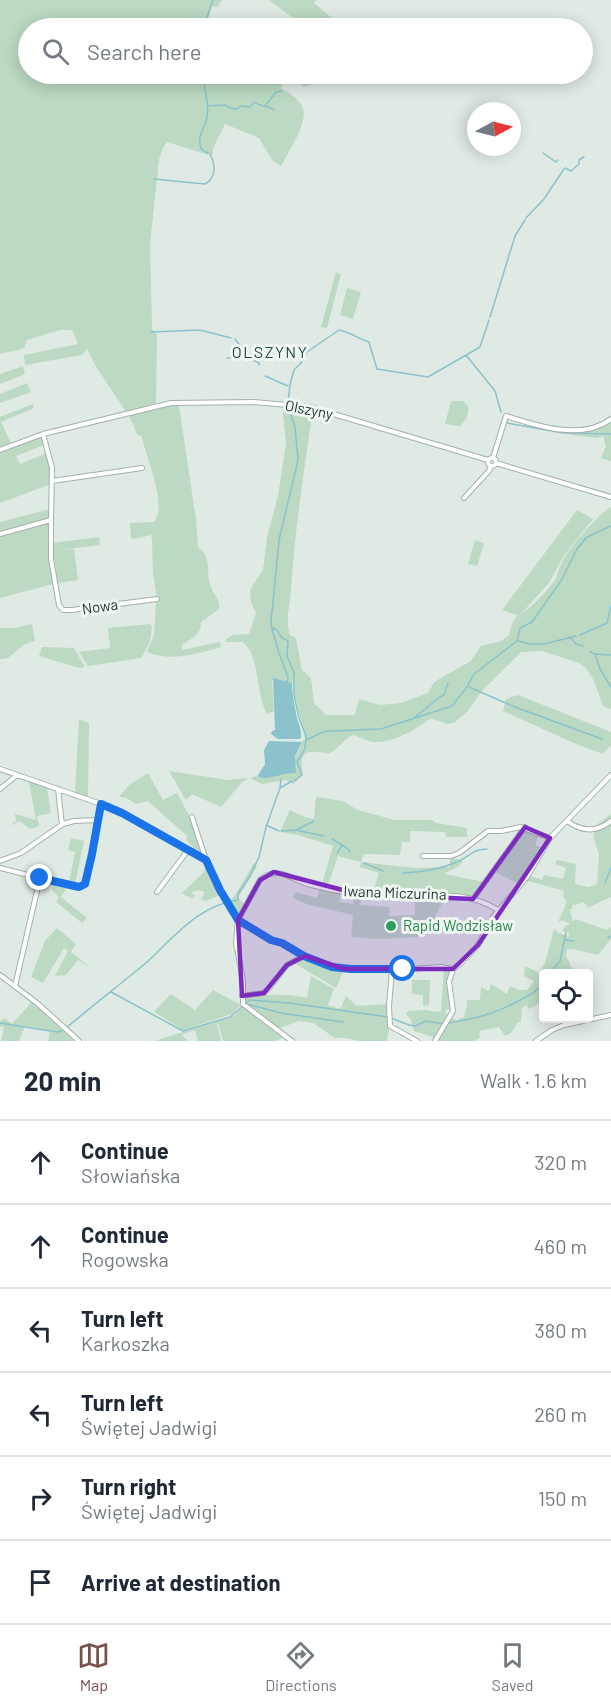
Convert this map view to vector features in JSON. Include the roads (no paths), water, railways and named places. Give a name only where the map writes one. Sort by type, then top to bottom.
[{"type":"street","name":"Olszyny","points":[[43,434],[174,402],[253,402],[307,406],[488,460]]},
{"type":"street","points":[[493,458],[506,416],[531,423],[578,430],[598,427],[611,419]]},
{"type":"street","points":[[0,450],[43,434]]},
{"type":"street","name":"Nowa","points":[[43,434],[52,468],[52,568],[59,605],[63,610],[72,610],[157,599]]},
{"type":"street","points":[[491,466],[488,460],[493,458]]},
{"type":"street","points":[[493,458],[496,463],[611,497]]},
{"type":"street","points":[[464,498],[496,463]]},
{"type":"street","points":[[52,481],[142,468]]},
{"type":"street","points":[[0,534],[51,520]]},
{"type":"street","points":[[0,769],[122,813],[206,860]]},
{"type":"street","points":[[0,789],[17,775]]},
{"type":"street","points":[[435,1041],[453,1011],[449,982],[453,969],[478,945],[498,910],[527,876],[550,838],[611,775]]},
{"type":"street","points":[[58,789],[62,825]]},
{"type":"street","points":[[0,868],[79,887],[85,884],[101,804]]},
{"type":"street","points":[[192,817],[206,860],[227,903],[238,920],[271,940],[282,943],[304,956],[338,968],[392,970],[441,967],[453,969]]},
{"type":"street","points":[[0,861],[21,853],[62,825],[74,821],[98,820]]},
{"type":"street","points":[[567,821],[588,830],[599,828],[611,821]]},
{"type":"street","points":[[423,856],[451,856],[459,853],[488,831],[525,827],[550,838]]},
{"type":"street","points":[[473,899],[525,827]]},
{"type":"street","points":[[157,892],[188,850]]},
{"type":"street","name":"Iwana Miczurina","points":[[238,920],[260,880],[274,872],[333,891],[393,896],[451,894],[473,899],[498,910]]},
{"type":"street","points":[[15,986],[40,878]]},
{"type":"street","points":[[238,920],[236,943],[243,980],[243,1005],[292,1041]]},
{"type":"street","points":[[242,996],[264,993],[287,966],[304,956]]},
{"type":"street","points":[[392,970],[390,1026],[417,1041]]},
{"type":"street","points":[[0,975],[37,1003],[79,1041]]},
{"type":"street","points":[[536,1041],[564,1025],[611,1015]]},
{"type":"water","points":[[273,678],[292,683],[301,731],[299,739],[278,739],[271,734],[275,730]]},
{"type":"water","points":[[269,741],[302,742],[295,756],[296,773],[260,778],[258,775],[265,764],[264,750]]},
{"type":"waterway","points":[[207,18],[213,0]]},
{"type":"waterway","points":[[204,84],[208,111],[200,145],[202,150],[208,153]]},
{"type":"waterway","points":[[265,106],[276,92],[281,91]]},
{"type":"waterway","points":[[207,106],[225,105],[237,109],[241,106],[249,107],[255,102],[274,110]]},
{"type":"waterway","points":[[543,153],[556,162],[558,160]]},
{"type":"waterway","points":[[154,179],[205,184],[214,171],[210,154]]},
{"type":"waterway","points":[[565,168],[571,171],[584,157]]},
{"type":"waterway","points":[[526,218],[544,199],[564,169]]},
{"type":"waterway","points":[[490,317],[515,236],[525,220]]},
{"type":"waterway","points":[[288,402],[294,370],[307,352],[339,330],[369,342],[377,369],[428,377],[480,347],[489,320]]},
{"type":"waterway","points":[[151,332],[200,330],[231,338]]},
{"type":"waterway","points":[[235,339],[249,357]]},
{"type":"waterway","points":[[466,355],[495,391],[501,412]]},
{"type":"waterway","points":[[227,358],[244,356],[259,365]]},
{"type":"waterway","points":[[265,376],[288,386]]},
{"type":"waterway","points":[[288,407],[295,427],[298,460],[279,540],[271,622],[272,628],[288,641],[287,656],[294,672],[294,695],[306,736],[305,749],[297,762],[302,775],[294,781]]},
{"type":"waterway","points":[[507,423],[563,433],[611,434]]},
{"type":"waterway","points":[[549,598],[561,581],[577,549],[587,537],[611,526]]},
{"type":"waterway","points":[[306,740],[323,732],[381,729],[452,706],[474,674],[517,641],[520,628],[532,622],[548,599]]},
{"type":"waterway","points":[[580,635],[607,623],[611,606]]},
{"type":"waterway","points":[[272,629],[288,677],[287,683]]},
{"type":"waterway","points":[[518,641],[544,644],[576,636]]},
{"type":"waterway","points":[[570,637],[576,644],[583,646]]},
{"type":"waterway","points":[[590,652],[595,654],[600,669],[611,687]]},
{"type":"waterway","points":[[595,654],[611,655]]},
{"type":"waterway","points":[[415,717],[444,695],[448,683]]},
{"type":"waterway","points":[[469,687],[515,707],[602,739]]},
{"type":"waterway","points":[[280,787],[281,779]]},
{"type":"waterway","points":[[0,1023],[57,1032],[64,1030],[147,962],[199,915],[211,908],[238,900],[238,894],[259,857],[266,827],[280,788],[292,781]]},
{"type":"waterway","points":[[296,830],[314,821]]},
{"type":"waterway","points":[[266,825],[279,831]]},
{"type":"waterway","points":[[281,831],[296,830],[324,836]]},
{"type":"waterway","points":[[332,839],[350,852]]},
{"type":"waterway","points":[[337,854],[342,845]]},
{"type":"waterway","points":[[403,873],[440,868],[476,851],[487,849]]},
{"type":"waterway","points":[[364,863],[383,871]]},
{"type":"waterway","points":[[605,883],[611,868]]},
{"type":"waterway","points":[[553,969],[560,961],[566,932]]},
{"type":"waterway","points":[[565,940],[573,941]]},
{"type":"waterway","points":[[449,1023],[495,1012],[539,988]]},
{"type":"waterway","points":[[111,992],[183,1031],[230,1017],[243,1006]]},
{"type":"waterway","points":[[246,1004],[249,1000],[289,1003],[388,1017]]},
{"type":"waterway","points":[[247,1004],[281,1013],[343,1022]]},
{"type":"waterway","points":[[391,1018],[415,1026],[426,1021],[444,1024]]},
{"type":"place","name":"Rapid Wodzisław","points":[[391,926]]},
{"type":"district","name":"OLSZYNY","points":[[270,352]]}]
